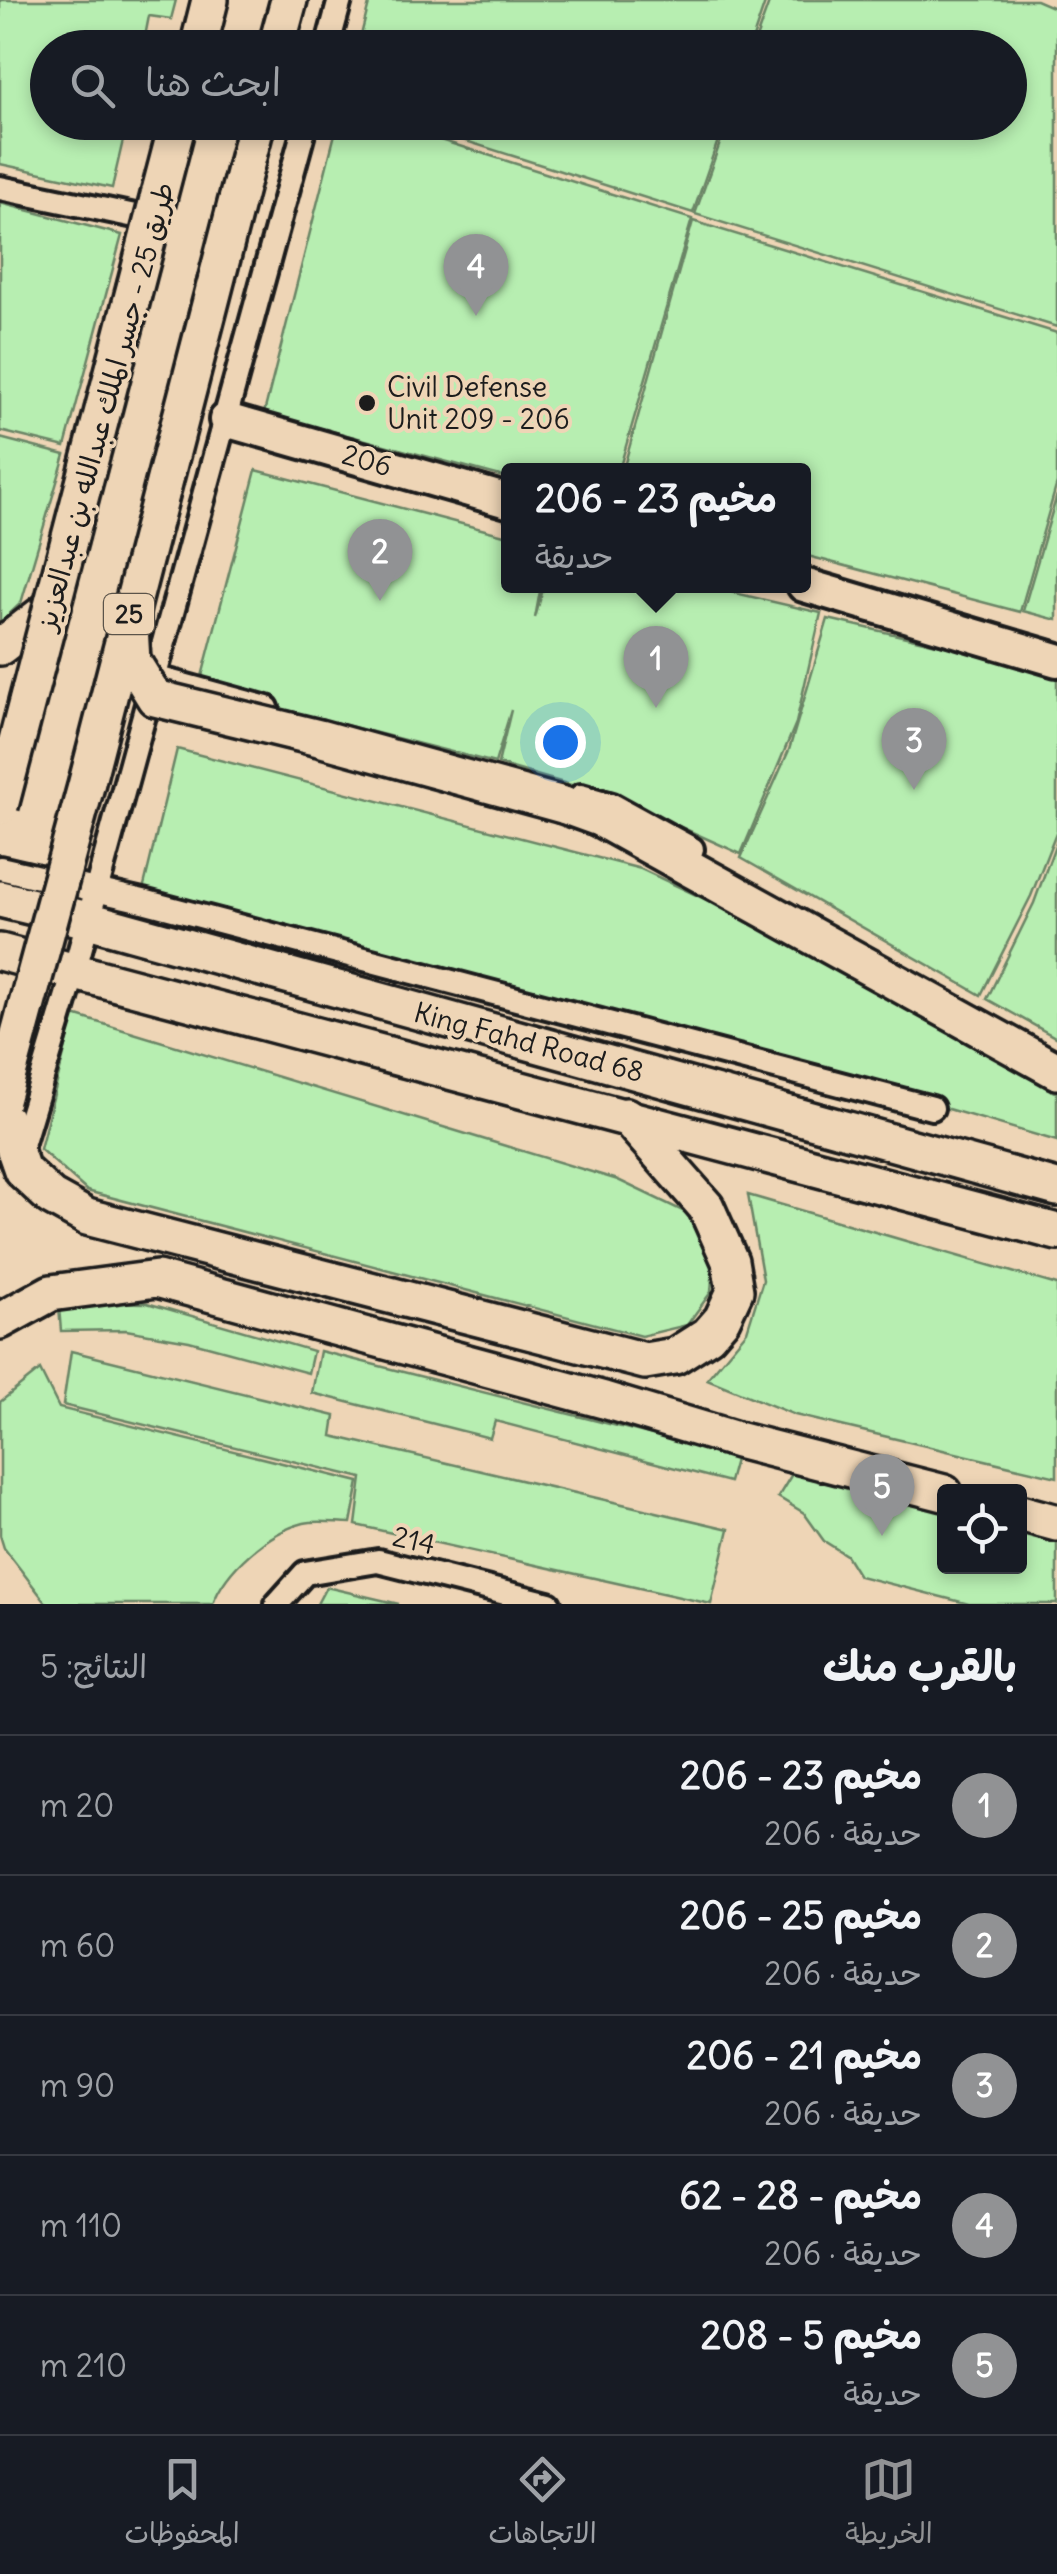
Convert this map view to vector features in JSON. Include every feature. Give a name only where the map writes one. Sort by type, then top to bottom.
[{"type":"main road","points":[[202,30],[210,0]]},
{"type":"main road","points":[[281,30],[289,0]]},
{"type":"main road","name":"طريق 25 - جسر الملك عبدالله بن عبدالعزيز","points":[[0,806],[173,140]]},
{"type":"main road","name":"25","points":[[0,1106],[252,140]]},
{"type":"main road","name":"206","points":[[226,420],[501,499]]},
{"type":"main road","points":[[811,587],[1057,660]]},
{"type":"main road","points":[[0,647],[53,606]]},
{"type":"main road","points":[[129,615],[132,661],[156,698],[319,738],[599,818],[1057,1071]]},
{"type":"main road","name":"King Fahd Road 68","points":[[0,898],[1057,1188]]},
{"type":"main road","name":"King Fahd Road 68","points":[[0,952],[1057,1232]]},
{"type":"main road","points":[[0,1106],[22,1170],[51,1197],[87,1217],[645,1361],[675,1356],[708,1335],[722,1319],[734,1291],[730,1261],[706,1207],[626,1116]]},
{"type":"main road","points":[[0,1321],[51,1293],[157,1279],[937,1492]]},
{"type":"main road","points":[[1027,1515],[1057,1522]]},
{"type":"street","points":[[331,30],[340,0]]},
{"type":"street","points":[[18,1159],[74,972],[301,140]]},
{"type":"street","points":[[0,188],[159,221]]},
{"type":"street","points":[[154,677],[612,805],[1057,1054]]},
{"type":"street","points":[[0,868],[143,900],[932,1108]]},
{"type":"street","name":"214","points":[[277,1604],[305,1573],[378,1560],[549,1604]]},
{"type":"green space","points":[[0,0],[176,0],[171,19],[149,16],[146,30],[30,30],[30,140],[123,140],[112,188],[0,164]]},
{"type":"green space","points":[[370,0],[766,0],[756,30],[362,30]]},
{"type":"green space","points":[[770,0],[1036,0],[1057,9],[1057,327],[695,214],[721,140],[1027,140],[1027,30],[759,30]]},
{"type":"green space","points":[[333,140],[440,140],[692,219],[621,463],[501,463],[501,476],[264,413]]},
{"type":"green space","points":[[463,140],[718,140],[693,213]]},
{"type":"green space","points":[[0,203],[122,235],[65,447],[0,431]]},
{"type":"green space","points":[[693,221],[1057,333],[1057,483],[1020,612],[811,557],[811,463],[625,463]]},
{"type":"green space","points":[[0,438],[65,455],[21,603],[0,623]]},
{"type":"green space","points":[[256,470],[501,534],[501,593],[540,593],[535,618],[542,593],[735,593],[821,613],[796,723],[741,854],[616,798],[498,764],[511,710],[495,763],[199,688]]},
{"type":"green space","points":[[1057,495],[1057,620],[1023,611]]},
{"type":"green space","points":[[828,619],[967,651],[1057,677],[1057,830],[1031,896],[981,995],[741,858],[789,750]]},
{"type":"green space","points":[[177,749],[641,869],[758,924],[1057,1093],[1057,1141],[880,1089],[142,894]]},
{"type":"green space","points":[[1057,840],[1057,1038],[987,999],[1034,903]]},
{"type":"green space","points":[[74,1015],[618,1180],[685,1212],[714,1253],[711,1292],[687,1325],[641,1336],[87,1191],[40,1149]]},
{"type":"green space","points":[[748,1195],[1057,1285],[1057,1477],[795,1415],[707,1379],[747,1331],[763,1280]]},
{"type":"green space","points":[[90,1302],[147,1303],[313,1351],[308,1373],[189,1341],[126,1330],[61,1331],[59,1307]]},
{"type":"green space","points":[[71,1351],[335,1416],[332,1436],[729,1529],[711,1604],[356,1525],[362,1478],[63,1405]]},
{"type":"green space","points":[[320,1351],[736,1456],[729,1482],[495,1421],[490,1438],[312,1393]]},
{"type":"green space","points":[[40,1370],[59,1408],[359,1482],[351,1523],[309,1522],[276,1535],[227,1578],[213,1604],[47,1604],[4,1548],[0,1535],[0,1402]]},
{"type":"green space","points":[[792,1474],[937,1510],[937,1574],[1027,1574],[1027,1534],[1057,1542],[1057,1604],[969,1604],[859,1576],[846,1555],[824,1541],[804,1513],[778,1497]]},
{"type":"green space","points":[[326,1587],[399,1604],[317,1604]]},
{"type":"place","name":"مخيم - 28 - 62","points":[[476,316]]},
{"type":"place","name":"Civil Defense Unit 209 - 206","points":[[367,403]]},
{"type":"place","name":"مخيم 25 - 206","points":[[380,601]]},
{"type":"place","name":"مخيم 23 - 206","points":[[656,708]]},
{"type":"place","name":"مخيم 21 - 206","points":[[914,790]]},
{"type":"place","name":"مخيم 5 - 208","points":[[882,1536]]}]
